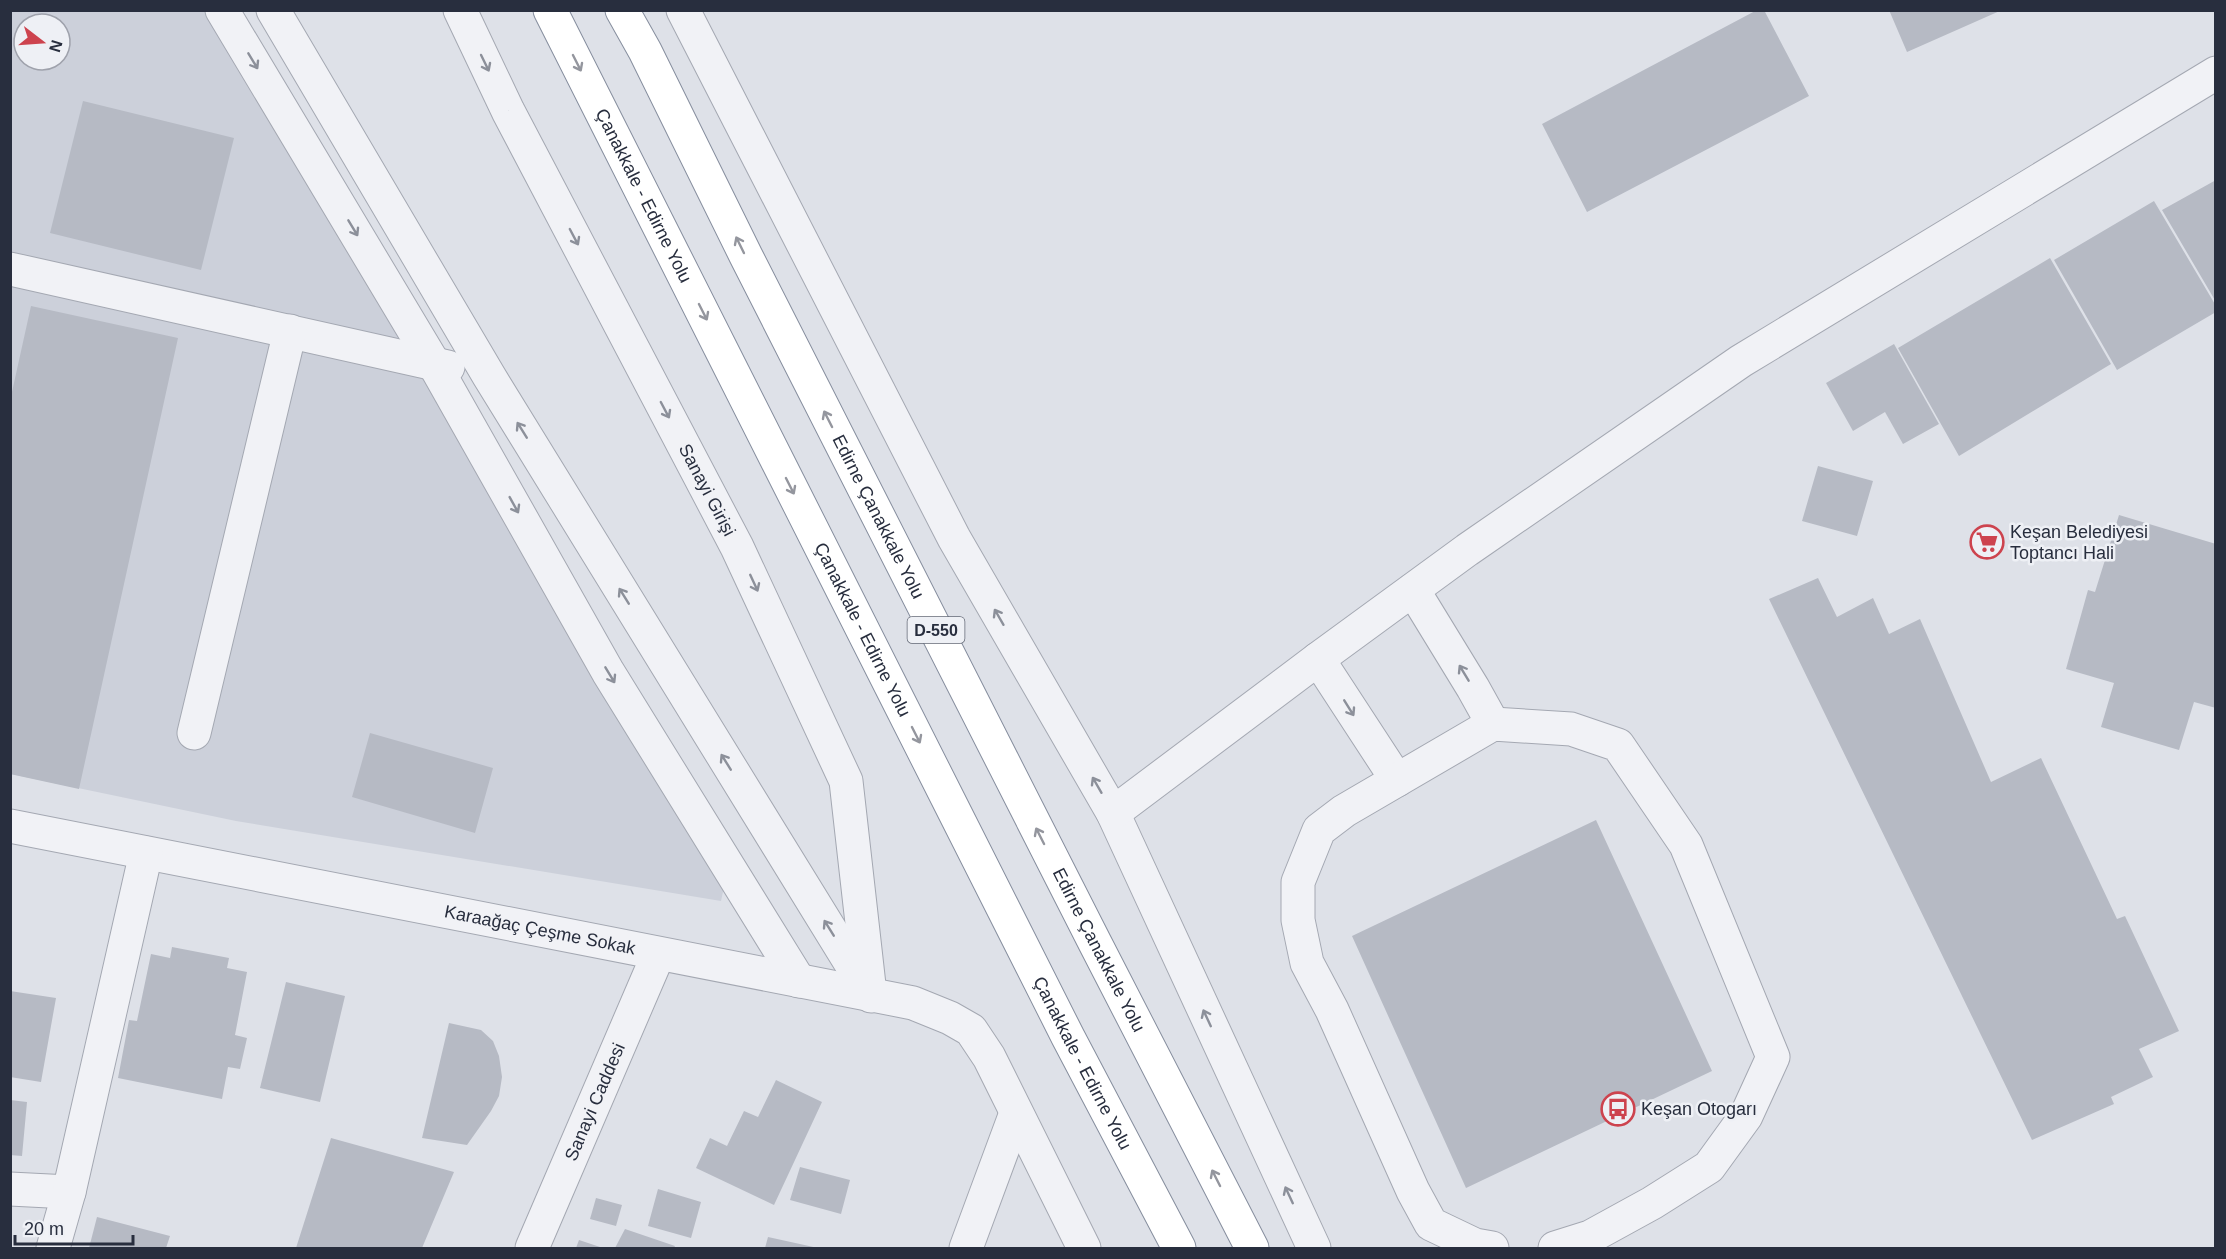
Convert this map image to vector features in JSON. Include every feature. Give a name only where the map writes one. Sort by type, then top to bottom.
[{"type":"highway","name":"Çanakkale - Edirne Yolu","points":[[550,10],[1068,1037],[1179,1248]]},
{"type":"highway","name":"Edirne Çanakkale Yolu","points":[[622,10],[645,51],[746,256],[1095,944],[1252,1248]]},
{"type":"street","points":[[222,10],[434,364],[608,672],[799,981]]},
{"type":"street","points":[[273,10],[489,376],[871,996]]},
{"type":"street","name":"Sanayi Girişi","points":[[460,10],[514,121],[737,547],[846,781],[871,996]]},
{"type":"street","points":[[683,10],[954,538],[1113,813],[1314,1248]]},
{"type":"street","points":[[1113,813],[1467,550],[1741,361],[2216,73]]},
{"type":"street","points":[[10,269],[489,376]]},
{"type":"street","points":[[194,734],[290,332]]},
{"type":"street","points":[[1413,590],[1473,688],[1492,724]]},
{"type":"street","points":[[1318,659],[1396,780]]},
{"type":"street","points":[[1492,1248],[1475,1245],[1431,1224],[1413,1191],[1332,1010],[1307,963],[1298,920],[1298,882],[1319,830],[1344,811],[1492,724],[1571,729],[1618,745],[1686,845],[1773,1058],[1746,1116],[1709,1167],[1652,1203],[1590,1237],[1555,1248]]},
{"type":"street","name":"Karaağaç Çeşme Sokak","points":[[10,826],[914,1004],[950,1018],[971,1030],[989,1057],[1084,1248]]},
{"type":"street","points":[[53,1248],[69,1192],[146,853]]},
{"type":"street","name":"Sanayi Caddesi","points":[[532,1248],[658,955]]},
{"type":"street","points":[[966,1248],[1016,1113]]},
{"type":"street","points":[[10,1189],[69,1192]]},
{"type":"shaded area","points":[[11,11],[210,11],[724,887],[721,901],[236,821],[11,774]]},
{"type":"building","points":[[1757,10],[1764,10],[1809,96],[1587,212],[1542,124]]},
{"type":"building","points":[[1889,10],[2002,10],[1907,52]]},
{"type":"building","points":[[83,101],[234,138],[201,270],[50,233]]},
{"type":"building","points":[[2216,180],[2216,302],[2162,210]]},
{"type":"building","points":[[2154,201],[2216,306],[2216,312],[2117,370],[2054,260]]},
{"type":"building","points":[[2050,258],[2111,364],[1959,456],[1898,348]]},
{"type":"building","points":[[31,306],[178,338],[79,789],[10,774],[10,401]]},
{"type":"building","points":[[1894,344],[1939,424],[1903,444],[1885,412],[1853,431],[1826,383]]},
{"type":"building","points":[[1818,466],[1873,481],[1857,536],[1802,521]]},
{"type":"building","points":[[2119,515],[2216,544],[2216,708],[2194,702],[2179,750],[2101,727],[2114,683],[2066,669],[2088,590],[2095,592]]},
{"type":"building","points":[[1818,578],[1837,617],[1873,598],[1889,634],[1920,619],[1991,782],[2041,758],[2117,919],[2125,916],[2179,1031],[2139,1049],[2153,1077],[2111,1097],[2114,1104],[2032,1140],[1769,599]]},
{"type":"building","points":[[370,733],[493,768],[475,833],[352,797]]},
{"type":"building","points":[[1596,820],[1712,1071],[1466,1188],[1352,936]]},
{"type":"building","points":[[172,947],[229,958],[227,968],[247,972],[235,1035],[247,1038],[240,1069],[228,1067],[222,1099],[118,1078],[129,1020],[137,1021],[151,954],[170,958]]},
{"type":"building","points":[[286,982],[345,996],[320,1102],[260,1088]]},
{"type":"building","points":[[10,991],[56,998],[41,1082],[10,1077]]},
{"type":"building","points":[[449,1023],[481,1030],[493,1041],[499,1056],[502,1077],[499,1096],[467,1145],[422,1138]]},
{"type":"building","points":[[776,1080],[822,1102],[774,1205],[696,1168],[710,1138],[727,1146],[744,1111],[758,1117]]},
{"type":"building","points":[[10,1100],[27,1102],[22,1156],[10,1155]]},
{"type":"building","points":[[331,1138],[454,1172],[422,1248],[296,1248]]},
{"type":"building","points":[[800,1167],[850,1180],[841,1214],[790,1200]]},
{"type":"building","points":[[658,1189],[701,1202],[691,1238],[648,1226]]},
{"type":"building","points":[[596,1198],[622,1205],[616,1226],[590,1219]]},
{"type":"building","points":[[97,1217],[170,1236],[166,1248],[89,1248]]},
{"type":"building","points":[[625,1229],[675,1246],[674,1248],[615,1248]]},
{"type":"building","points":[[768,1237],[818,1248],[765,1248]]},
{"type":"building","points":[[579,1240],[603,1248],[576,1248]]},
{"type":"place","name":"Keşan Belediyesi Toptancı Hali","points":[[1987,542]]},
{"type":"place","name":"Keşan Otogarı","points":[[1618,1109]]}]
